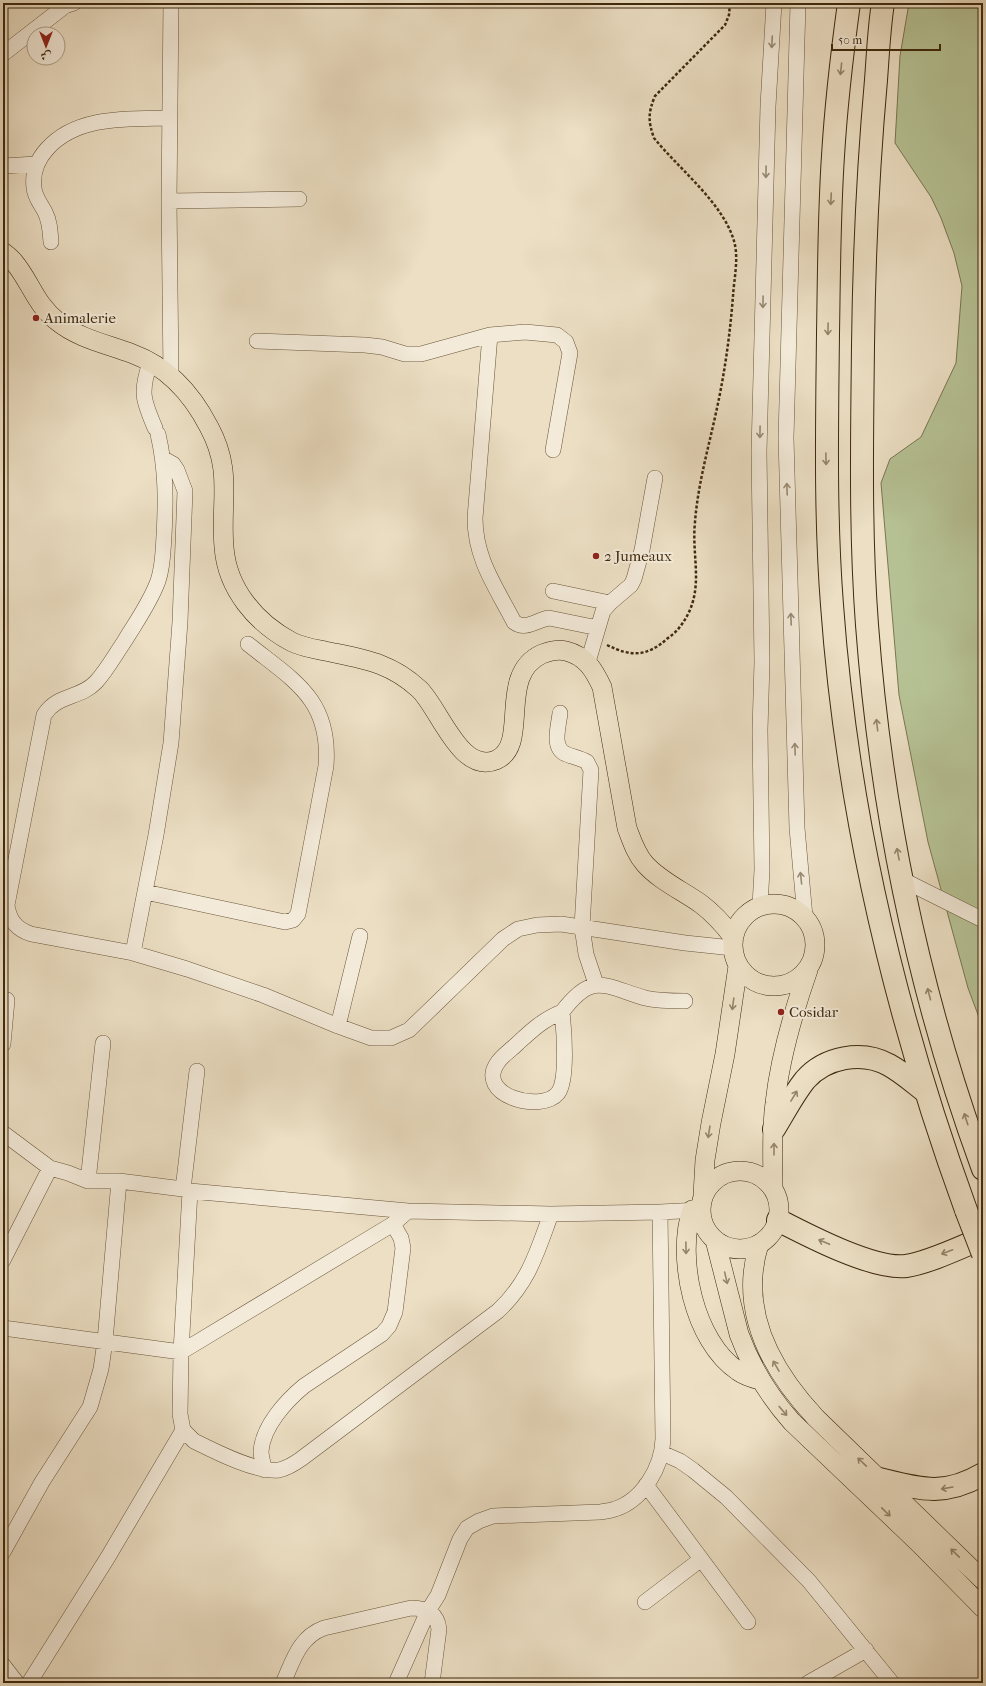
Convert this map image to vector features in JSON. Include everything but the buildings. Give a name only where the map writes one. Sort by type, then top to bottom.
[{"type":"highway","points":[[849,3],[838,95],[830,217],[826,450],[827,527],[831,603],[838,680],[848,756],[868,868],[899,997],[926,1092],[966,1210],[983,1254]]},
{"type":"highway","points":[[883,3],[867,193],[864,290],[861,492],[867,625],[873,692],[890,816],[918,954],[954,1083],[983,1169]]},
{"type":"highway","points":[[774,1129],[806,1080],[823,1066],[844,1058],[867,1058],[883,1062],[898,1071],[926,1092]]},
{"type":"highway","points":[[778,1220],[800,1232],[847,1252],[874,1263],[889,1266],[917,1264],[983,1238]]},
{"type":"highway","points":[[879,1479],[912,1488],[937,1490],[962,1485],[983,1474]]},
{"type":"main road","points":[[3,252],[14,262],[44,309],[56,321],[84,338],[135,355],[171,375],[197,406],[218,444],[223,465],[225,487],[224,548],[229,572],[239,594],[256,616],[275,631],[295,643],[366,660],[394,669],[423,692],[452,738],[466,754],[476,760],[495,760],[507,750],[514,722],[517,690],[520,678],[524,669],[531,661],[552,650],[563,650],[575,654],[588,662],[602,687],[627,828],[636,850],[646,865],[666,881],[700,904],[718,919],[751,979],[759,984],[777,986],[795,981],[808,969]]},
{"type":"main road","points":[[700,904],[753,910],[781,904],[790,907],[805,917],[814,933],[816,942],[813,960],[808,969],[783,1053],[774,1104],[773,1188],[780,1206],[778,1220],[772,1232],[759,1244],[750,1248],[737,1249],[723,1245],[715,1240],[704,1226],[699,1205],[705,1160],[726,1048],[735,950],[741,921],[753,910]]},
{"type":"main road","points":[[760,1380],[738,1371],[729,1364],[721,1356],[700,1321],[691,1290],[686,1257],[687,1228],[708,1186],[722,1174],[741,1170],[759,1175],[773,1188]]},
{"type":"main road","points":[[715,1240],[744,1349],[760,1380],[780,1408],[792,1422],[920,1544],[983,1608]]},
{"type":"main road","points":[[759,1244],[753,1268],[753,1299],[759,1327],[772,1358],[781,1374],[803,1404],[983,1580]]},
{"type":"street","points":[[171,3],[169,201],[171,375]]},
{"type":"street","points":[[753,910],[762,863],[760,730],[762,662],[759,452],[768,106],[774,3]]},
{"type":"street","points":[[798,3],[786,438],[796,828],[805,917]]},
{"type":"street","points":[[3,54],[68,4]]},
{"type":"street","points":[[51,242],[49,222],[36,198],[34,178],[36,164],[58,138],[77,128],[98,122],[170,118]]},
{"type":"street","points":[[3,166],[36,164]]},
{"type":"street","points":[[169,201],[299,200]]},
{"type":"street","points":[[257,341],[365,345],[382,347],[405,354],[417,354],[490,335],[525,332],[551,334],[562,338],[566,342],[570,353],[553,450]]},
{"type":"street","points":[[490,335],[475,518],[477,543],[480,555],[514,622],[518,625],[529,625],[542,619],[549,618],[596,633]]},
{"type":"street","points":[[150,363],[143,396],[156,431],[164,459],[166,504],[163,559],[158,581],[148,604],[99,679],[87,690],[77,695],[59,700],[53,704],[44,715],[7,904],[8,913],[11,920],[23,931],[133,953],[237,985],[338,1026],[371,1038],[381,1039],[401,1035],[417,1024],[503,939],[518,929],[537,925],[561,924],[582,926],[735,950]]},
{"type":"street","points":[[133,953],[171,743],[179,629],[185,498],[184,483],[173,464],[164,459]]},
{"type":"street","points":[[588,662],[603,611],[610,603],[625,591],[634,579],[642,550],[655,478]]},
{"type":"street","points":[[553,591],[610,603]]},
{"type":"street","points":[[145,892],[284,922],[293,920],[298,914],[326,766],[328,748],[325,728],[318,711],[308,694],[248,644]]},
{"type":"street","points":[[560,713],[557,743],[560,749],[565,754],[587,762],[591,770],[582,926],[584,946],[596,984]]},
{"type":"street","points":[[903,880],[983,920]]},
{"type":"street","points":[[338,1026],[360,936]]},
{"type":"street","points":[[562,1012],[564,1035],[564,1070],[559,1092],[553,1098],[546,1101],[509,1098],[502,1094],[495,1083],[494,1076],[498,1062],[534,1028],[548,1018],[562,1012],[575,997],[589,987],[596,984],[611,986],[652,999],[685,1001]]},
{"type":"street","points":[[3,1044],[7,1000]]},
{"type":"street","points":[[88,1181],[103,1043]]},
{"type":"street","points":[[197,1071],[186,1190],[180,1414],[183,1430],[188,1436],[201,1445],[252,1466],[265,1470],[284,1468],[301,1459],[498,1311],[509,1301],[526,1278],[551,1214]]},
{"type":"street","points":[[3,1133],[50,1168],[88,1181],[119,1181],[186,1190],[408,1211],[551,1214],[660,1212],[699,1205]]},
{"type":"street","points":[[3,1260],[50,1168]]},
{"type":"street","points":[[3,1552],[42,1482],[90,1407],[101,1369],[105,1341],[119,1181]]},
{"type":"street","points":[[3,1328],[181,1352],[393,1224],[408,1211]]},
{"type":"street","points":[[396,1683],[428,1611],[438,1595],[460,1539],[467,1528],[479,1521],[493,1516],[600,1512],[615,1509],[628,1502],[646,1485],[656,1468],[662,1452],[660,1212]]},
{"type":"street","points":[[265,1470],[261,1450],[266,1434],[273,1421],[292,1396],[304,1386],[382,1334],[389,1326],[395,1312],[402,1255],[401,1238],[393,1224]]},
{"type":"street","points":[[29,1683],[108,1557],[183,1430]]},
{"type":"street","points":[[662,1452],[680,1461],[693,1470],[726,1497],[809,1581],[892,1683]]},
{"type":"street","points":[[646,1485],[700,1560],[748,1622]]},
{"type":"street","points":[[645,1602],[700,1560]]},
{"type":"street","points":[[283,1683],[299,1647],[308,1637],[318,1630],[400,1610],[421,1608],[434,1616],[440,1629],[432,1683]]},
{"type":"street","points":[[808,1683],[866,1650]]},
{"type":"street","points":[[3,1665],[17,1683]]},
{"type":"path","points":[[596,633],[620,652],[637,654],[651,650],[663,643],[679,628],[690,609],[696,592],[697,570],[694,524],[702,473],[725,366],[735,266],[734,242],[728,226],[714,204],[654,138],[649,124],[649,110],[655,96],[725,25],[729,15],[730,3]]},
{"type":"green space","points":[[909,3],[983,3],[983,1028],[968,988],[928,842],[899,695],[881,483],[890,459],[921,437],[956,363],[962,286],[954,253],[941,218],[931,197],[895,143],[900,56]]},
{"type":"place","name":"Animalerie","points":[[36,318]]},
{"type":"place","name":"2 Jumeaux","points":[[596,556]]},
{"type":"place","name":"Cosidar","points":[[781,1012]]}]
